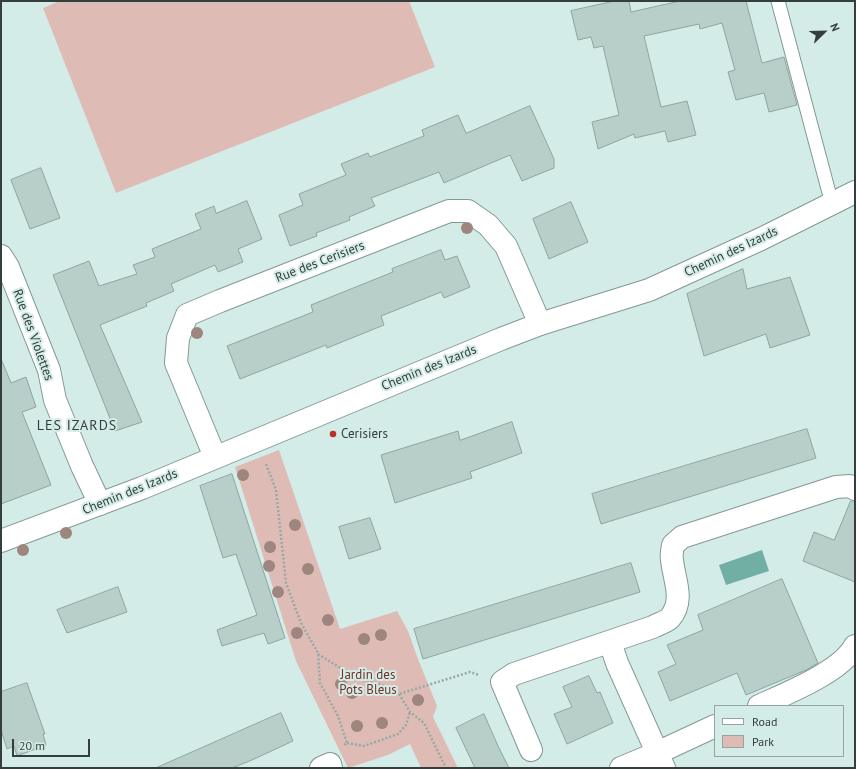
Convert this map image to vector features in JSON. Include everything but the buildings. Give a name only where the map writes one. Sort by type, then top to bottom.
[{"type":"street","name":"Chemin des Izards","points":[[1,541],[142,488],[398,381],[540,324],[649,290],[762,239],[855,192]]},
{"type":"street","name":"Rue des Cerisiers","points":[[215,457],[176,362],[178,338],[187,315],[220,301],[449,211],[468,211],[488,225],[506,246],[540,324]]},
{"type":"street","name":"Rue des Violettes","points":[[3,264],[49,370],[54,400],[100,504]]},
{"type":"street","points":[[531,750],[502,682],[514,674],[653,627],[669,618],[676,607],[678,590],[673,571],[673,545],[682,537],[836,487],[850,486],[855,488]]},
{"type":"street","points":[[610,642],[617,663],[661,761]]},
{"type":"street","points":[[761,705],[813,681],[838,664],[853,650],[855,646]]},
{"type":"street","points":[[621,768],[661,761],[714,727]]},
{"type":"lane","points":[[778,1],[832,204]]},
{"type":"path","points":[[257,441],[276,490],[286,583],[301,623],[318,653],[320,683],[338,716],[347,744]]},
{"type":"path","points":[[318,653],[358,679],[380,684],[398,694],[410,712],[424,723],[446,768]]},
{"type":"path","points":[[398,694],[470,672],[502,682]]},
{"type":"path","points":[[327,767],[333,749],[347,744],[364,746],[398,734],[406,725],[410,712]]},
{"type":"green space","points":[[60,1],[409,1],[435,67],[116,193],[43,8]]},
{"type":"green space","name":"Jardin des Pots Bleus","points":[[279,450],[340,629],[397,611],[408,631],[437,706],[433,717],[458,768],[421,768],[410,744],[388,755],[348,768],[296,661],[235,467]]},
{"type":"shaded area","points":[[762,550],[769,571],[726,585],[719,565]]},
{"type":"place","name":"Cerisiers","points":[[333,434]]},
{"type":"district","name":"LES IZARDS","points":[[77,426]]}]
